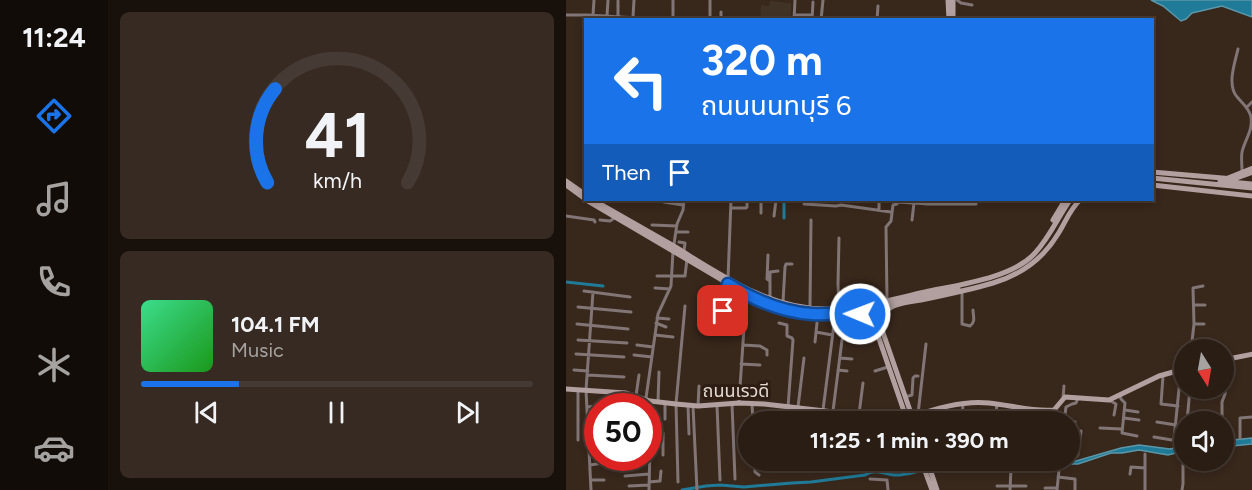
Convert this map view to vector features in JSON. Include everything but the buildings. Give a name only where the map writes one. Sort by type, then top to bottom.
[{"type":"main road","points":[[948,0],[948,18]]},
{"type":"main road","points":[[953,18],[955,0]]},
{"type":"main road","points":[[1231,178],[1253,170]]},
{"type":"main road","points":[[1154,178],[1231,178],[1253,170]]},
{"type":"main road","points":[[1154,178],[1253,188]]},
{"type":"main road","points":[[1231,178],[1253,188]]},
{"type":"main road","points":[[566,181],[584,194]]},
{"type":"main road","points":[[566,185],[584,198]]},
{"type":"main road","points":[[588,201],[684,253],[738,290],[770,305],[813,314],[866,313],[868,309],[860,305]]},
{"type":"main road","points":[[595,201],[687,260],[728,281],[770,298],[810,307],[839,308],[885,301],[979,281],[1014,270]]},
{"type":"main road","points":[[738,290],[788,307],[827,311],[854,310],[960,290],[1014,270],[1037,246],[1064,201]]},
{"type":"main road","points":[[993,283],[1036,257],[1075,201]]},
{"type":"main road","points":[[909,411],[881,327],[882,316],[897,304],[993,283],[1016,274],[1039,258],[1056,237],[1075,201]]},
{"type":"main road","points":[[885,301],[876,311],[875,327],[908,411]]},
{"type":"main road","points":[[876,311],[881,310],[882,316]]},
{"type":"main road","points":[[860,314],[875,327]]},
{"type":"main road","points":[[1234,357],[1253,354]]},
{"type":"main road","points":[[1053,410],[1067,396],[1107,400],[1120,396],[1163,374],[1174,371]]},
{"type":"main road","name":"ถนนเรวดี","points":[[566,389],[626,393]]},
{"type":"main road","name":"ถนนเรวดี","points":[[930,411],[937,408],[985,402],[1053,410]]},
{"type":"main road","name":"ถนนเรวดี","points":[[662,403],[693,406],[752,404],[833,411]]},
{"type":"main road","points":[[928,471],[937,490]]},
{"type":"main road","points":[[930,477],[932,490]]},
{"type":"street","points":[[594,0],[594,16]]},
{"type":"street","points":[[607,16],[608,0]]},
{"type":"street","points":[[633,17],[634,0]]},
{"type":"street","points":[[671,18],[673,0]]},
{"type":"street","points":[[710,0],[710,18]]},
{"type":"street","points":[[789,0],[795,1],[794,15],[812,17],[813,2]]},
{"type":"street","points":[[821,18],[822,0]]},
{"type":"street","points":[[955,0],[972,5]]},
{"type":"street","points":[[618,1],[618,17]]},
{"type":"street","points":[[877,18],[878,6]]},
{"type":"street","points":[[721,12],[721,18]]},
{"type":"street","points":[[566,15],[641,18]]},
{"type":"street","points":[[1238,49],[1232,87],[1235,96],[1247,107],[1252,125],[1243,150],[1242,173]]},
{"type":"street","points":[[1247,107],[1253,101]]},
{"type":"street","points":[[649,393],[656,323],[670,289],[673,249],[684,201]]},
{"type":"street","points":[[722,330],[723,310],[728,306],[731,201]]},
{"type":"street","points":[[731,208],[746,208],[747,201]]},
{"type":"street","points":[[761,201],[761,213]]},
{"type":"street","points":[[774,216],[776,201]]},
{"type":"street","points":[[840,201],[841,206]]},
{"type":"street","points":[[879,210],[880,201]]},
{"type":"street","points":[[885,301],[886,227],[891,221],[893,205],[898,201],[948,205],[976,204]]},
{"type":"street","points":[[664,202],[683,205]]},
{"type":"street","points":[[806,202],[892,212]]},
{"type":"street","points":[[912,220],[913,202]]},
{"type":"street","points":[[566,216],[595,222]]},
{"type":"street","points":[[600,220],[610,221],[616,217]]},
{"type":"street","points":[[810,307],[811,220]]},
{"type":"street","points":[[652,225],[677,226]]},
{"type":"street","points":[[676,232],[688,232]]},
{"type":"street","points":[[839,238],[839,308]]},
{"type":"street","points":[[679,242],[685,243],[684,253]]},
{"type":"street","points":[[768,255],[767,279],[770,281]]},
{"type":"street","points":[[657,276],[685,276],[687,260]]},
{"type":"street","points":[[783,302],[785,267],[786,264],[792,264]]},
{"type":"street","points":[[770,298],[771,271],[778,271]]},
{"type":"street","points":[[1192,339],[1193,288],[1204,286]]},
{"type":"street","points":[[655,288],[670,289]]},
{"type":"street","points":[[960,290],[963,325],[973,324],[973,310]]},
{"type":"street","points":[[584,291],[630,297]]},
{"type":"street","points":[[586,393],[593,292]]},
{"type":"street","points":[[1194,305],[1205,305]]},
{"type":"street","points":[[678,482],[676,404],[685,306]]},
{"type":"street","points":[[578,307],[631,312]]},
{"type":"street","points":[[735,479],[735,404],[745,313],[741,311]]},
{"type":"street","points":[[657,318],[669,319]]},
{"type":"street","points":[[656,323],[666,327]]},
{"type":"street","points":[[779,323],[787,325],[787,336],[793,339],[788,407]]},
{"type":"street","points":[[815,342],[817,323]]},
{"type":"street","points":[[576,324],[628,329]]},
{"type":"street","points":[[820,410],[834,324]]},
{"type":"street","points":[[1194,324],[1204,324]]},
{"type":"street","points":[[816,332],[832,334]]},
{"type":"street","points":[[655,335],[673,337]]},
{"type":"street","points":[[578,340],[627,343]]},
{"type":"street","points":[[833,411],[842,340]]},
{"type":"street","points":[[913,411],[926,344]]},
{"type":"street","points":[[637,345],[653,347]]},
{"type":"street","points":[[743,345],[766,348],[767,355]]},
{"type":"street","points":[[576,354],[624,357]]},
{"type":"street","points":[[634,355],[652,357]]},
{"type":"street","points":[[798,408],[804,358]]},
{"type":"street","points":[[840,358],[852,359]]},
{"type":"street","points":[[741,364],[760,365]]},
{"type":"street","points":[[875,371],[889,367]]},
{"type":"street","points":[[574,370],[624,376]]},
{"type":"street","points":[[839,370],[847,371]]},
{"type":"street","points":[[658,393],[659,372]]},
{"type":"street","points":[[1163,374],[1160,404],[1178,406]]},
{"type":"street","points":[[636,393],[639,375]]},
{"type":"street","points":[[905,397],[911,395],[913,378],[918,376]]},
{"type":"street","points":[[857,411],[863,383]]},
{"type":"street","points":[[689,434],[699,386]]},
{"type":"street","points":[[1063,398],[1064,386]]},
{"type":"street","points":[[578,389],[578,440]]},
{"type":"street","points":[[1120,396],[1125,403],[1123,434],[1137,436]]},
{"type":"street","points":[[1066,411],[1066,408],[1076,403],[1078,397]]},
{"type":"street","points":[[1177,411],[1179,399]]},
{"type":"street","points":[[1107,400],[1116,404],[1114,415]]},
{"type":"street","points":[[665,403],[665,419]]},
{"type":"street","points":[[752,404],[752,411]]},
{"type":"street","points":[[962,411],[963,404]]},
{"type":"street","points":[[996,411],[997,404]]},
{"type":"street","points":[[717,405],[720,480]]},
{"type":"street","points":[[693,406],[697,490]]},
{"type":"street","points":[[1124,410],[1138,412]]},
{"type":"street","points":[[1240,438],[1240,418],[1253,417]]},
{"type":"street","points":[[1124,418],[1139,420]]},
{"type":"street","points":[[1157,422],[1174,425]]},
{"type":"street","points":[[1100,428],[1122,429]]},
{"type":"street","points":[[1080,436],[1081,431]]},
{"type":"street","points":[[663,433],[664,455]]},
{"type":"street","points":[[1154,437],[1173,440],[1174,435]]},
{"type":"street","points":[[1145,454],[1145,490]]},
{"type":"street","points":[[1130,474],[1131,467],[1145,468]]},
{"type":"street","points":[[590,471],[591,490]]},
{"type":"street","points":[[629,486],[649,486],[660,481],[661,471]]},
{"type":"street","points":[[755,471],[759,476]]},
{"type":"street","points":[[1011,471],[1011,488]]},
{"type":"street","points":[[1045,488],[1057,489],[1059,471]]},
{"type":"street","points":[[1182,490],[1183,471]]},
{"type":"street","points":[[625,476],[649,474],[649,486]]},
{"type":"street","points":[[1058,477],[1075,479],[1075,490]]},
{"type":"street","points":[[870,479],[887,480],[888,490]]},
{"type":"street","points":[[591,480],[604,480]]},
{"type":"street","points":[[997,486],[1011,488],[1026,486]]},
{"type":"shaded area","points":[[770,1],[791,3],[791,18],[760,18],[761,5],[769,6]]},
{"type":"water","points":[[1151,0],[1252,0],[1252,17],[1222,6],[1192,13],[1181,21],[1163,6]]},
{"type":"water","points":[[1252,438],[1252,444],[1234,446],[1234,440]]},
{"type":"water","points":[[1139,445],[1174,448],[1174,454],[1168,455],[1139,450],[1111,453],[1080,463],[1080,460]]},
{"type":"waterway","points":[[784,201],[784,218]]},
{"type":"waterway","points":[[566,282],[603,286]]},
{"type":"waterway","points":[[682,490],[720,485],[744,487],[811,482],[876,472],[901,475],[919,471]]},
{"type":"route","points":[[723,311],[727,307],[728,284],[756,300],[787,310],[813,314],[860,314]]}]
